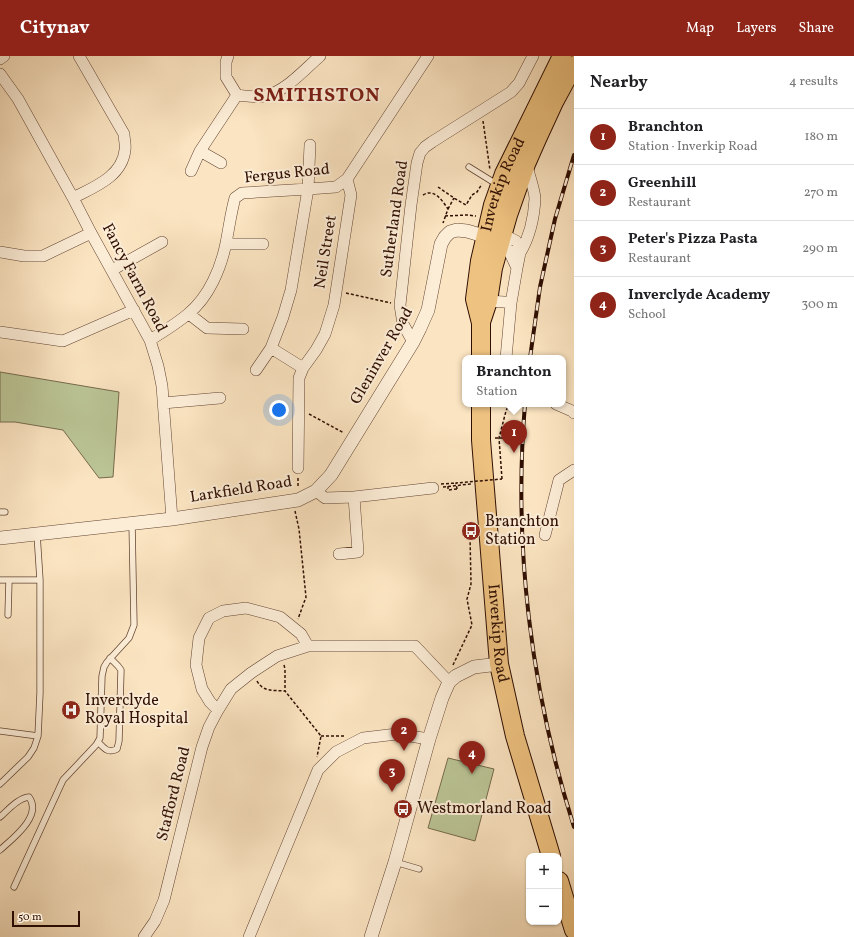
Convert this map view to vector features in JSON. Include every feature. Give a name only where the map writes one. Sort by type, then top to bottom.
[{"type":"highway","name":"Inverkip Road","points":[[481,322],[488,301],[493,268],[493,205],[491,184],[504,174],[562,56]]},
{"type":"highway","name":"Inverkip Road","points":[[481,355],[481,322],[475,299],[480,261],[508,215],[526,164],[554,102],[574,65]]},
{"type":"highway","name":"Inverkip Road","points":[[481,407],[481,440],[499,664],[515,736],[551,853]]},
{"type":"highway","points":[[561,889],[574,930]]},
{"type":"street","points":[[0,59],[4,56]]},
{"type":"street","points":[[73,198],[104,181],[116,171],[122,161],[125,149],[124,134],[79,56]]},
{"type":"street","points":[[228,56],[226,62],[226,77],[237,94],[248,97],[265,96],[285,87],[320,56]]},
{"type":"street","points":[[347,179],[428,56]]},
{"type":"street","name":"Sutherland Road","points":[[413,342],[403,324],[400,305],[411,205],[417,163],[420,153],[432,142],[515,88],[533,56]]},
{"type":"street","name":"Fancy Farm Road","points":[[0,74],[18,99],[150,340],[158,366],[163,403],[172,519]]},
{"type":"street","points":[[191,171],[200,150],[237,94]]},
{"type":"street","points":[[256,370],[271,348],[283,317],[291,290],[308,189],[310,145]]},
{"type":"street","points":[[200,150],[221,163]]},
{"type":"street","points":[[506,355],[511,303],[517,268],[520,253],[525,245],[532,221],[535,198],[526,164]]},
{"type":"street","name":"Fergus Road","points":[[150,340],[189,314],[204,297],[215,277],[226,244],[235,198],[242,193],[336,187],[347,179]]},
{"type":"street","name":"Neil Street","points":[[298,468],[299,378],[303,368],[325,334],[334,305],[352,195],[347,179]]},
{"type":"street","points":[[445,237],[450,232],[457,230],[493,238],[510,238],[516,241],[520,253]]},
{"type":"street","points":[[0,252],[24,256],[43,256],[91,233]]},
{"type":"street","name":"Gleninver Road","points":[[316,491],[332,474],[413,342],[428,310],[441,244],[445,237]]},
{"type":"street","points":[[493,238],[509,251],[517,268]]},
{"type":"street","points":[[112,270],[162,242]]},
{"type":"street","points":[[226,244],[263,244]]},
{"type":"street","points":[[488,301],[511,303]]},
{"type":"street","points":[[0,332],[63,341],[134,310]]},
{"type":"street","points":[[189,314],[207,328],[243,329]]},
{"type":"street","points":[[271,348],[303,368]]},
{"type":"street","points":[[163,403],[220,398]]},
{"type":"street","points":[[563,407],[573,411]]},
{"type":"street","points":[[545,535],[559,480],[574,470]]},
{"type":"street","name":"Larkfield Road","points":[[0,538],[172,519],[298,500],[316,491],[325,498],[354,497],[436,486]]},
{"type":"street","points":[[339,554],[358,552],[354,497]]},
{"type":"street","points":[[218,710],[210,702],[202,689],[196,665],[199,638],[209,618],[223,611],[246,608],[280,616],[301,634],[308,646]]},
{"type":"street","name":"Stafford Road","points":[[144,937],[155,921],[164,900],[202,747],[209,727],[232,689],[251,673],[277,656],[308,646],[415,646],[452,679]]},
{"type":"street","points":[[371,937],[395,862],[429,739],[442,698],[452,679],[474,668],[499,664]]},
{"type":"street","points":[[249,937],[318,770],[336,752],[364,738],[397,734],[429,739]]},
{"type":"lane","points":[[469,167],[491,184]]},
{"type":"lane","points":[[14,887],[63,780],[96,745],[100,738],[102,676],[104,667],[110,658],[129,638],[134,625],[132,523]]},
{"type":"lane","points":[[0,784],[28,757],[34,748],[38,736],[40,693],[40,580],[37,533]]},
{"type":"lane","points":[[0,580],[40,580]]},
{"type":"lane","points":[[8,615],[9,580]]},
{"type":"lane","points":[[98,742],[105,749],[113,751],[117,749],[119,741],[121,670],[110,658]]},
{"type":"lane","points":[[0,731],[38,736]]},
{"type":"lane","points":[[0,818],[20,800],[29,798],[32,801],[33,807],[31,817],[22,830],[0,850]]},
{"type":"lane","points":[[395,862],[419,869]]},
{"type":"path","points":[[481,111],[489,164]]},
{"type":"path","points":[[438,186],[466,205],[472,195],[491,184]]},
{"type":"path","points":[[411,205],[425,193],[429,192],[433,193],[442,200],[448,209]]},
{"type":"path","points":[[445,237],[442,225],[454,198]]},
{"type":"path","points":[[445,216],[476,216]]},
{"type":"path","points":[[336,290],[400,305]]},
{"type":"path","points":[[436,486],[502,479],[499,438],[508,407]]},
{"type":"path","points":[[298,408],[353,438]]},
{"type":"path","points":[[481,440],[516,438]]},
{"type":"path","points":[[298,468],[298,500]]},
{"type":"path","points":[[448,486],[448,490],[457,489],[456,483]]},
{"type":"path","points":[[436,486],[485,483]]},
{"type":"path","points":[[295,629],[306,597],[297,521]]},
{"type":"path","points":[[452,679],[451,667],[472,625],[467,599],[471,584],[470,536]]},
{"type":"path","points":[[285,669],[285,691],[320,736],[316,758]]},
{"type":"path","points":[[251,673],[260,686],[267,690],[285,691]]},
{"type":"path","points":[[320,736],[360,736],[364,738]]},
{"type":"green space","points":[[0,372],[119,392],[113,477],[99,478],[63,430],[15,422],[0,422]]},
{"type":"green space","points":[[448,758],[494,769],[475,841],[428,828]]},
{"type":"railway","points":[[530,355],[540,287],[555,219],[574,155]]},
{"type":"railway","points":[[525,407],[522,457],[522,511],[524,564],[529,618],[536,671],[547,724],[559,776],[574,827]]},
{"type":"place","name":"Branchton","points":[[514,453]]},
{"type":"place","name":"Branchton Station","points":[[471,531]]},
{"type":"place","name":"Inverclyde Royal Hospital","points":[[71,710]]},
{"type":"place","name":"Greenhill","points":[[404,751]]},
{"type":"place","name":"Inverclyde Academy","points":[[472,774]]},
{"type":"place","name":"Peter's Pizza Pasta","points":[[392,792]]},
{"type":"place","name":"Westmorland Road","points":[[403,809]]},
{"type":"district","name":"SMITHSTON","points":[[317,96]]}]
